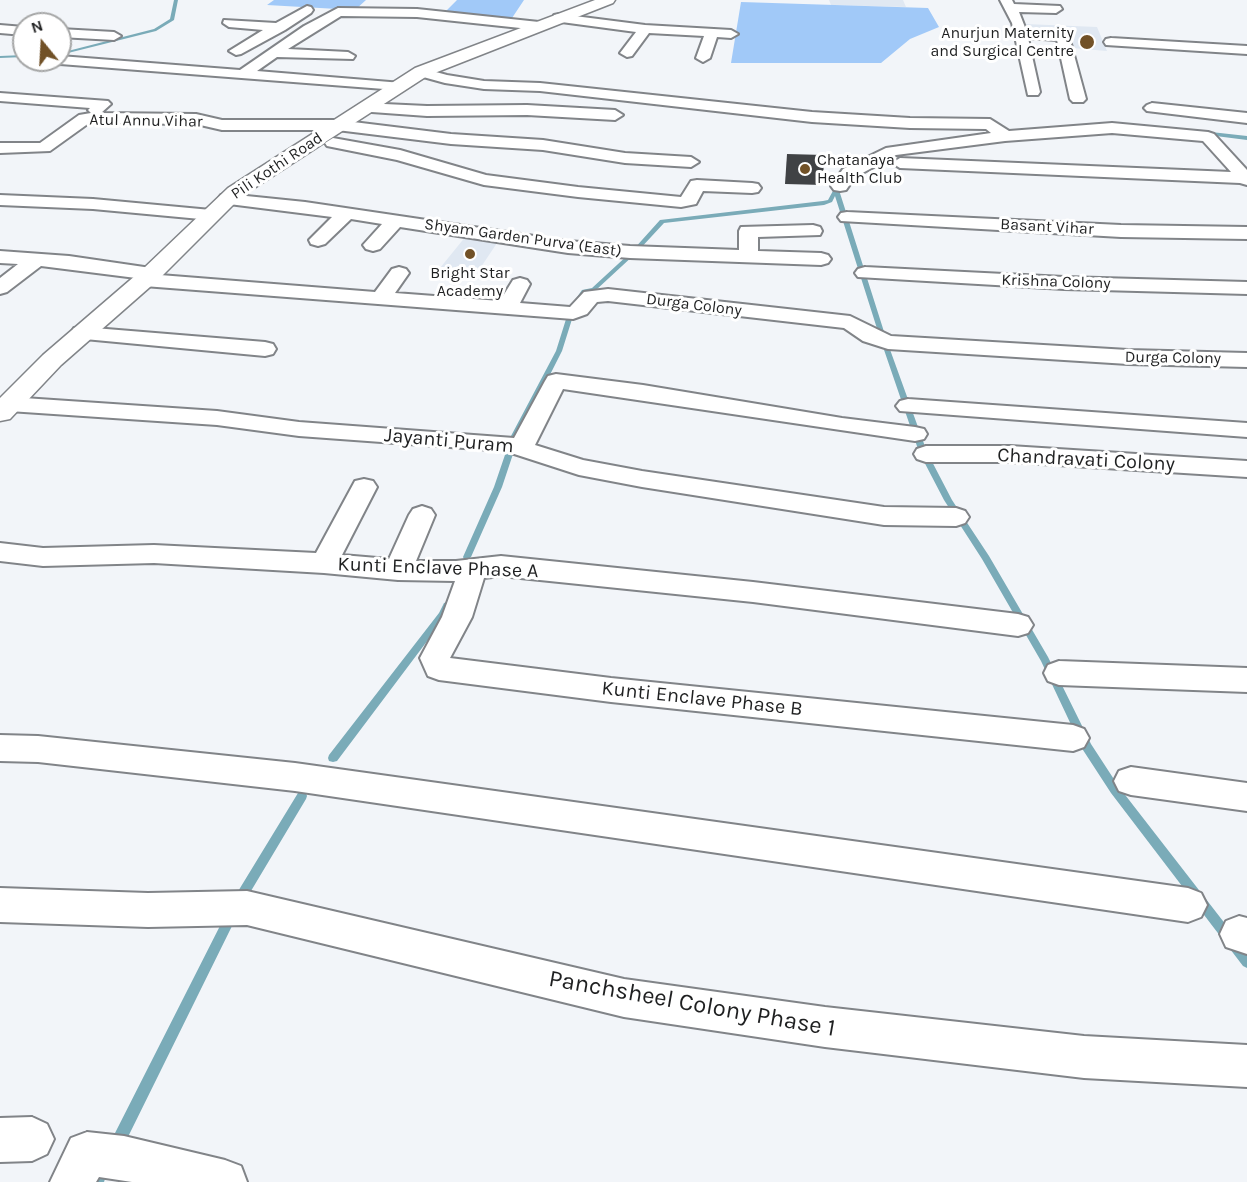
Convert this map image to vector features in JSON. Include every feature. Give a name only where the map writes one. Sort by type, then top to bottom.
[{"type":"street","name":"Pili Kothi Road","points":[[4,408],[82,333],[148,277],[235,192],[421,72],[608,0]]},
{"type":"street","points":[[1034,92],[1021,34],[1008,4],[1056,9]]},
{"type":"street","points":[[236,51],[307,10]]},
{"type":"street","points":[[245,74],[309,29],[338,12],[417,13],[539,26]]},
{"type":"street","points":[[559,18],[645,29],[731,34]]},
{"type":"street","points":[[229,23],[309,29]]},
{"type":"street","points":[[627,53],[645,29]]},
{"type":"street","points":[[703,58],[712,33]]},
{"type":"street","points":[[72,34],[114,36]]},
{"type":"street","points":[[1021,34],[1063,36],[1078,99]]},
{"type":"street","points":[[1111,42],[1247,50]]},
{"type":"street","points":[[277,53],[348,56]]},
{"type":"street","points":[[72,61],[397,86]]},
{"type":"street","points":[[421,72],[484,86],[540,87],[800,116],[910,123],[990,124],[1005,136]]},
{"type":"street","points":[[0,96],[103,104],[85,118]]},
{"type":"street","points":[[363,108],[427,111],[527,110],[631,116]]},
{"type":"street","points":[[1152,108],[1247,118]]},
{"type":"street","name":"Atul Annu Vihar","points":[[0,148],[44,148],[85,118],[196,119],[222,125],[262,127],[337,125],[452,139],[543,145],[625,158],[690,162]]},
{"type":"street","points":[[840,186],[849,173],[892,151],[1005,136],[1112,128],[1208,137],[1246,179]]},
{"type":"street","points":[[316,139],[400,155],[483,180],[578,192],[681,202],[690,200],[697,185],[752,188]]},
{"type":"street","points":[[872,162],[1246,179]]},
{"type":"street","name":"Shyam Garden Purva (East)","points":[[227,199],[347,213],[568,247],[640,253],[821,259]]},
{"type":"street","points":[[0,200],[93,204],[211,216]]},
{"type":"street","points":[[784,209],[787,231]]},
{"type":"street","points":[[318,240],[347,213]]},
{"type":"street","name":"Basant Vihar","points":[[847,217],[1121,231],[1247,233]]},
{"type":"street","points":[[373,245],[396,220]]},
{"type":"street","points":[[749,255],[748,231],[813,231]]},
{"type":"street","points":[[0,256],[37,259],[148,277],[573,313],[580,310],[591,296],[619,281],[640,253]]},
{"type":"street","points":[[0,288],[37,259]]},
{"type":"street","points":[[381,298],[399,273]]},
{"type":"street","name":"Krishna Colony","points":[[865,273],[1064,283],[1247,288]]},
{"type":"street","name":"Durga Colony","points":[[619,281],[850,322],[871,336],[888,342],[1128,357],[1247,360]]},
{"type":"street","points":[[507,308],[520,284]]},
{"type":"street","points":[[82,333],[265,349]]},
{"type":"street","name":"Chandravati Colony","points":[[522,447],[556,381],[643,392],[842,425],[920,444],[1010,454],[1247,469]]},
{"type":"street","points":[[908,406],[1247,430]]},
{"type":"street","name":"Jayanti Puram","points":[[4,408],[217,418],[299,429],[522,447],[579,467],[642,479],[885,516],[956,517]]},
{"type":"street","points":[[324,564],[364,487]]},
{"type":"street","points":[[398,570],[422,515]]},
{"type":"street","name":"Kunti Enclave Phase A","points":[[0,552],[44,557],[154,554],[398,570],[456,571],[501,566],[1017,625]]},
{"type":"street","name":"Kunti Enclave Phase B","points":[[473,568],[457,617],[435,658],[439,668],[611,690],[1073,738]]},
{"type":"street","points":[[1059,673],[1247,680]]},
{"type":"street","points":[[0,748],[38,749],[295,777],[1188,905]]},
{"type":"street","points":[[1131,781],[1247,797]]},
{"type":"street","name":"Panchsheel Colony Phase 1","points":[[0,905],[148,910],[247,908],[624,998],[825,1027],[1061,1054],[1247,1066]]},
{"type":"street","points":[[72,1182],[87,1154],[124,1158],[225,1182]]},
{"type":"shaded area","points":[[274,0],[366,0],[355,10],[267,5]]},
{"type":"shaded area","points":[[457,0],[524,0],[510,21],[443,14]]},
{"type":"shaded area","points":[[829,0],[903,0],[906,7],[831,5]]},
{"type":"shaded area","points":[[741,2],[928,8],[939,27],[910,39],[881,63],[731,63]]},
{"type":"shaded area","name":"Anurjun Maternity and Surgical Centre","points":[[1025,24],[1097,27],[1107,51],[1072,48],[1068,36],[1028,33]]},
{"type":"shaded area","name":"Bright Star Academy","points":[[466,236],[499,240],[477,273],[440,268]]},
{"type":"building","name":"Chatanaya Health Club","points":[[787,154],[824,155],[823,185],[785,184]]},
{"type":"waterway","points":[[72,51],[155,30],[172,20],[176,0]]},
{"type":"waterway","points":[[0,57],[12,56]]},
{"type":"waterway","points":[[1202,133],[1247,138]]},
{"type":"waterway","points":[[636,250],[662,221],[824,203],[830,201],[836,190],[883,338]]},
{"type":"waterway","points":[[576,303],[584,291],[594,289],[632,254]]},
{"type":"waterway","points":[[515,436],[559,351],[570,316]]},
{"type":"waterway","points":[[885,344],[923,452],[948,500],[986,558],[1045,660],[1087,747],[1115,790],[1247,962]]},
{"type":"waterway","points":[[467,557],[498,487],[510,451]]},
{"type":"waterway","points":[[333,758],[443,614],[447,605]]},
{"type":"waterway","points":[[241,897],[302,796]]},
{"type":"waterway","points":[[119,1140],[229,920]]},
{"type":"place","name":"Anurjun Maternity and Surgical Centre","points":[[1087,42]]},
{"type":"place","name":"Chatanaya Health Club","points":[[805,169]]},
{"type":"place","name":"Bright Star Academy","points":[[470,254]]}]
